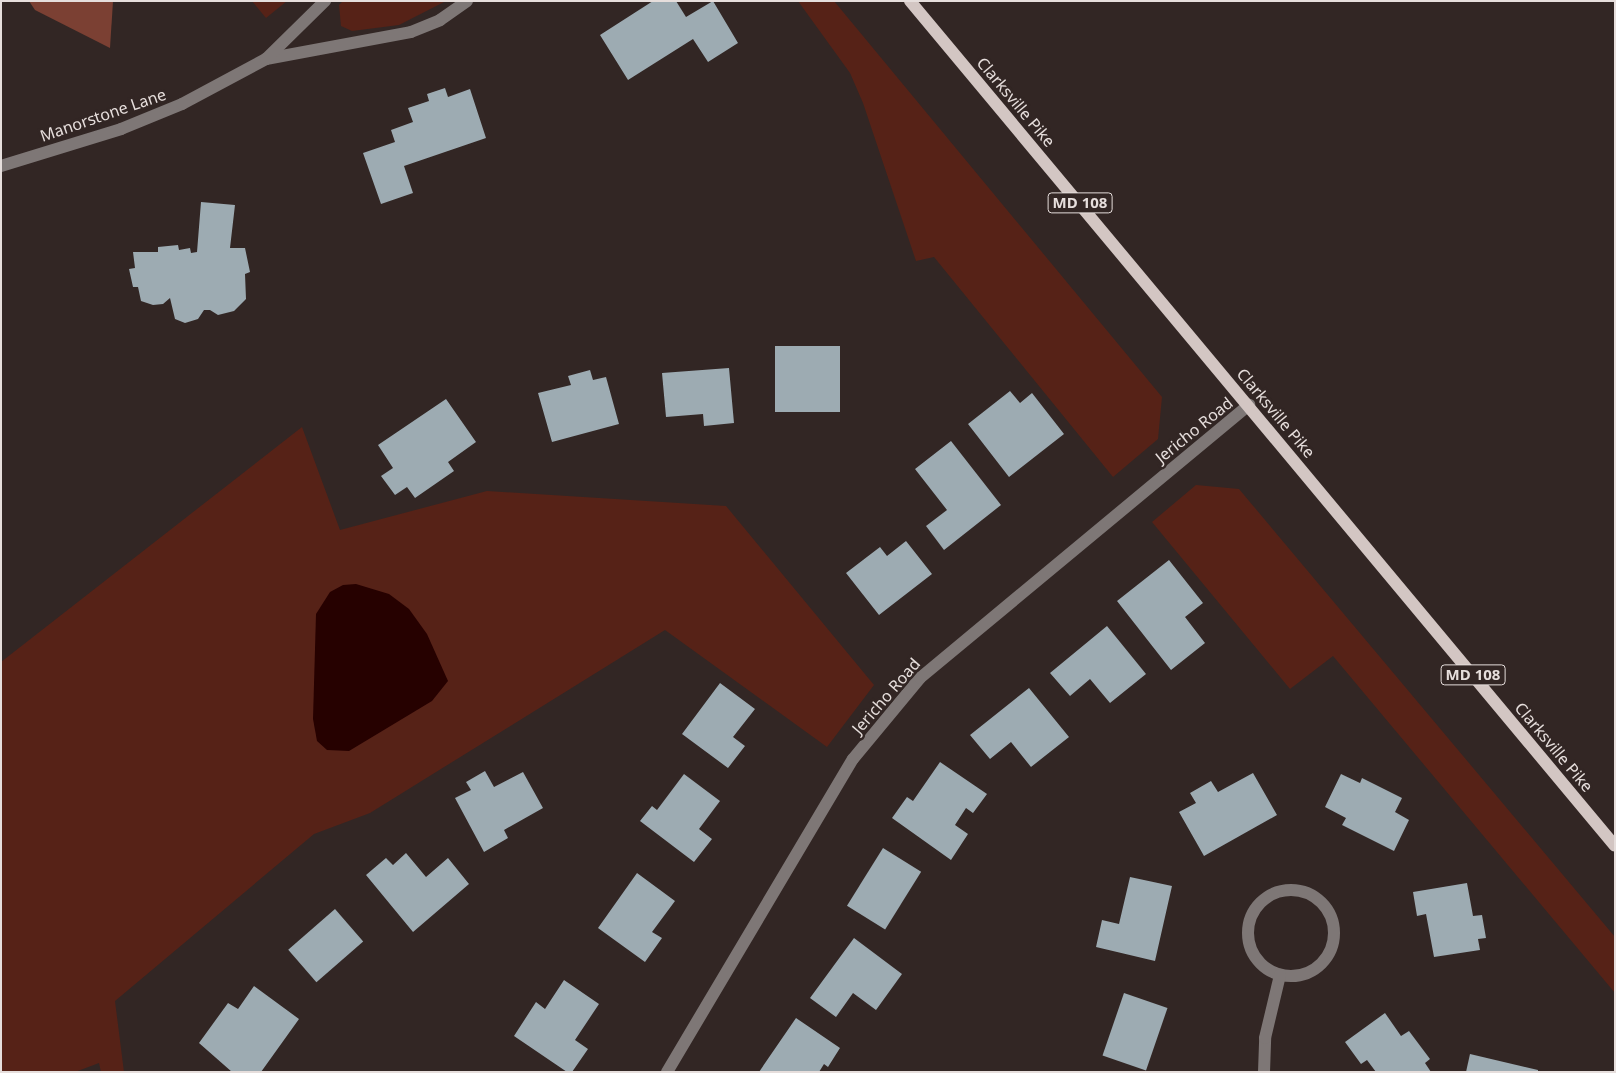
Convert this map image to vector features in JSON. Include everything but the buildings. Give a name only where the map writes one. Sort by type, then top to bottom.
[{"type":"main road","name":"Clarksville Pike","points":[[910,1],[1615,846]]},
{"type":"street","name":"Manorstone Lane","points":[[266,59],[325,1]]},
{"type":"street","name":"Manorstone Lane","points":[[1,166],[154,117],[266,59],[411,32],[440,20],[468,1]]},
{"type":"street","name":"Jericho Road","points":[[667,1072],[853,759],[920,678],[1249,405]]},
{"type":"street","points":[[1289,890],[1302,892],[1316,898],[1327,911],[1333,927],[1333,942],[1328,956],[1317,968],[1299,976],[1280,976],[1266,969],[1250,947],[1247,931],[1250,917],[1260,903],[1272,894],[1289,890]]},
{"type":"street","points":[[1264,1072],[1265,1038],[1280,976]]},
{"type":"shaded area","points":[[29,1],[113,1],[110,48],[35,10]]},
{"type":"shaded area","points":[[252,1],[287,1],[266,18]]},
{"type":"shaded area","points":[[343,1],[446,1],[399,25],[352,31],[341,26],[339,5]]},
{"type":"shaded area","points":[[798,1],[834,1],[1162,397],[1158,439],[1113,477],[934,257],[916,261],[863,103],[850,73]]},
{"type":"shaded area","points":[[302,427],[340,530],[487,491],[726,506],[874,685],[827,747],[665,630],[370,813],[314,834],[115,1001],[124,1072],[101,1072],[99,1063],[75,1072],[1,1072],[1,662]]},
{"type":"shaded area","points":[[1196,485],[1239,489],[1615,937],[1615,993],[1333,656],[1290,689],[1152,522]]},
{"type":"shaded area","points":[[356,584],[389,594],[409,609],[427,634],[448,681],[432,701],[349,751],[327,750],[317,741],[313,719],[316,614],[330,592],[343,585]]}]
